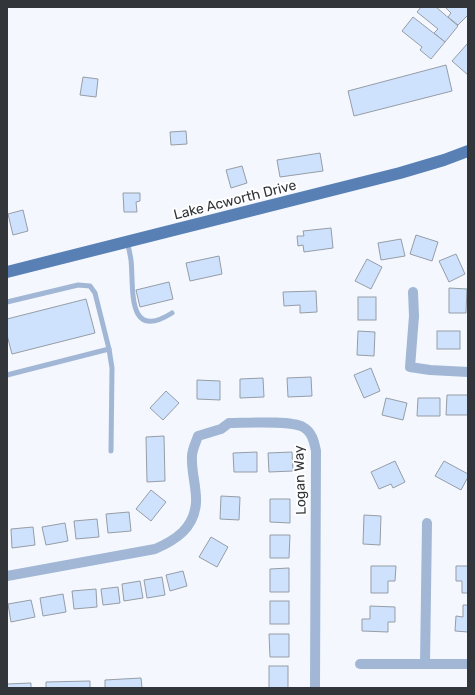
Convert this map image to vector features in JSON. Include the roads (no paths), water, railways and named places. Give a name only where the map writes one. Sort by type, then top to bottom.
[{"type":"main road","name":"Lake Acworth Drive","points":[[7,272],[400,173],[468,151]]},
{"type":"street","points":[[413,292],[414,322],[410,367],[430,370],[468,372]]},
{"type":"street","name":"Logan Way","points":[[7,576],[155,549],[171,542],[184,531],[192,517],[196,503],[192,454],[198,436],[221,429],[229,423],[293,424],[304,427],[310,434],[316,451],[315,688]]},
{"type":"street","points":[[425,664],[427,523]]},
{"type":"street","points":[[360,664],[468,664]]},
{"type":"lane","points":[[127,242],[131,261],[134,306],[138,313],[144,320],[152,321],[163,318],[172,313]]},
{"type":"lane","points":[[7,302],[78,285],[90,286],[95,294],[109,349],[112,368],[111,451]]},
{"type":"lane","points":[[7,375],[109,349]]}]
